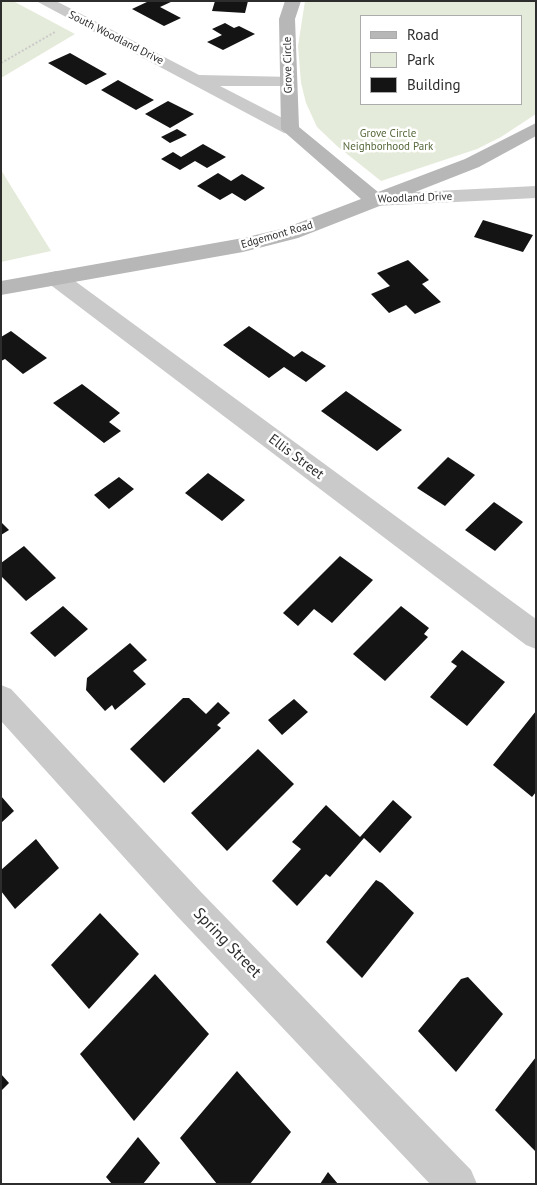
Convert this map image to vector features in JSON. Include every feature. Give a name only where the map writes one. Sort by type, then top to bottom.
[{"type":"street","name":"South Woodland Drive","points":[[44,1],[290,129]]},
{"type":"street","name":"Grove Circle","points":[[290,129],[287,19],[293,1]]},
{"type":"street","name":"South Woodland Drive","points":[[188,76],[225,81],[288,81]]},
{"type":"street","name":"Edgemont Road","points":[[1,288],[271,238],[310,226],[472,163],[505,147],[536,128]]},
{"type":"street","name":"Woodland Drive","points":[[290,129],[375,200],[536,192]]},
{"type":"street","name":"Ellis Street","points":[[56,278],[536,636]]},
{"type":"street","name":"Spring Street","points":[[1,699],[189,904],[457,1184]]},
{"type":"path","points":[[1,63],[78,19]]},
{"type":"green space","points":[[1,1],[13,1],[75,34],[1,78]]},
{"type":"green space","name":"Grove Circle Neighborhood Park","points":[[305,1],[536,1],[536,114],[501,137],[477,149],[381,181],[337,146],[317,127],[306,103],[301,83],[298,46]]},
{"type":"green space","points":[[1,170],[51,251],[1,262]]},
{"type":"building","points":[[149,1],[173,1],[160,7],[181,18],[164,26],[132,9]]},
{"type":"building","points":[[215,1],[248,1],[245,13],[212,11]]},
{"type":"building","points":[[225,23],[234,28],[239,26],[255,34],[223,50],[207,42],[222,35],[212,29]]},
{"type":"building","points":[[70,53],[107,74],[86,85],[48,63]]},
{"type":"building","points":[[118,80],[154,100],[136,110],[101,90]]},
{"type":"building","points":[[168,101],[194,114],[170,128],[145,114]]},
{"type":"building","points":[[177,129],[187,135],[170,143],[161,137]]},
{"type":"building","points":[[203,144],[226,157],[207,168],[195,161],[180,170],[161,159],[173,152],[181,157]]},
{"type":"building","points":[[218,173],[231,181],[242,174],[265,188],[245,201],[232,193],[220,200],[197,186]]},
{"type":"building","points":[[483,220],[533,235],[523,252],[474,237]]},
{"type":"building","points":[[408,260],[429,280],[422,284],[441,302],[415,314],[406,305],[389,313],[371,294],[390,286],[377,273]]},
{"type":"building","points":[[249,326],[294,357],[302,351],[326,366],[306,382],[284,367],[269,378],[223,345]]},
{"type":"building","points":[[11,331],[47,358],[23,374],[5,359],[1,361],[1,337]]},
{"type":"building","points":[[82,384],[120,413],[109,422],[121,431],[104,443],[53,403]]},
{"type":"building","points":[[346,391],[402,430],[377,451],[321,411]]},
{"type":"building","points":[[448,457],[475,475],[445,506],[417,488]]},
{"type":"building","points":[[208,473],[245,500],[222,521],[185,493]]},
{"type":"building","points":[[119,477],[134,489],[109,509],[94,495]]},
{"type":"building","points":[[494,502],[523,522],[495,551],[465,530]]},
{"type":"building","points":[[1,522],[9,530],[1,535]]},
{"type":"building","points":[[24,546],[56,578],[26,601],[1,576],[1,563]]},
{"type":"building","points":[[340,556],[373,580],[332,623],[314,609],[298,626],[283,613]]},
{"type":"building","points":[[63,606],[88,629],[55,657],[30,633]]},
{"type":"building","points":[[401,606],[429,628],[424,634],[428,637],[385,681],[353,654]]},
{"type":"building","points":[[130,643],[147,660],[133,671],[146,684],[115,710],[112,705],[105,711],[86,690],[87,678]]},
{"type":"building","points":[[462,650],[505,682],[467,726],[430,697],[457,666],[451,662]]},
{"type":"building","points":[[183,698],[189,698],[206,714],[218,702],[230,713],[217,725],[221,728],[164,783],[130,749]]},
{"type":"building","points":[[294,699],[308,712],[282,735],[268,720]]},
{"type":"building","points":[[536,711],[536,792],[532,797],[493,765]]},
{"type":"building","points":[[258,749],[294,784],[227,851],[191,813]]},
{"type":"building","points":[[1,796],[14,811],[1,823]]},
{"type":"building","points":[[393,800],[412,817],[380,853],[364,838],[330,877],[326,874],[297,906],[272,881],[301,849],[292,842],[326,805],[360,837]]},
{"type":"building","points":[[36,839],[59,868],[15,909],[1,891],[1,870]]},
{"type":"building","points":[[376,880],[382,883],[414,913],[362,978],[326,942]]},
{"type":"building","points":[[100,913],[139,954],[89,1009],[51,965]]},
{"type":"building","points":[[155,974],[209,1034],[134,1121],[80,1054]]},
{"type":"building","points":[[468,977],[503,1014],[456,1072],[418,1031],[461,979]]},
{"type":"building","points":[[536,1057],[536,1152],[495,1110]]},
{"type":"building","points":[[237,1071],[291,1132],[250,1184],[217,1184],[180,1138]]},
{"type":"building","points":[[1,1074],[9,1083],[1,1091]]},
{"type":"building","points":[[138,1137],[160,1163],[143,1184],[112,1184],[106,1177]]},
{"type":"building","points":[[328,1172],[338,1184],[320,1184]]}]
